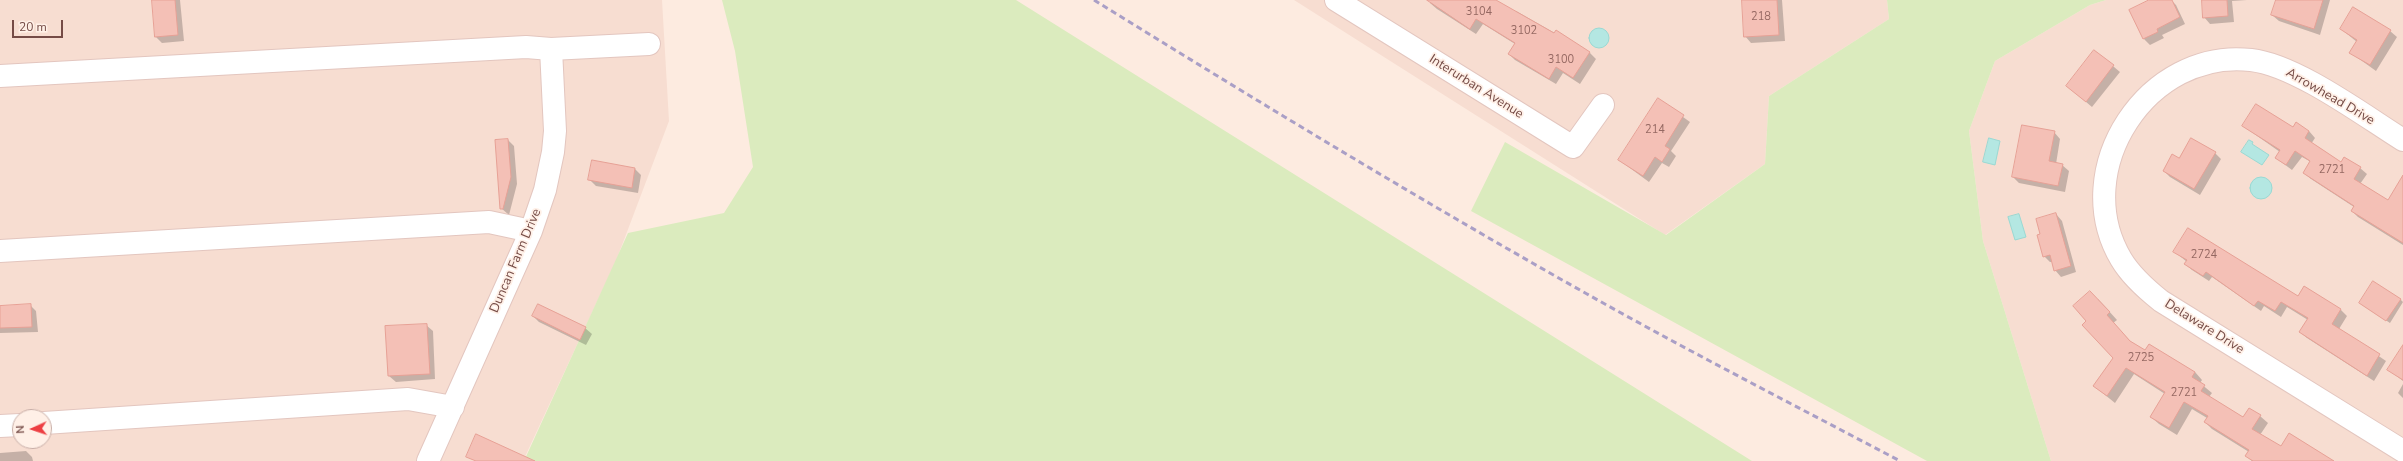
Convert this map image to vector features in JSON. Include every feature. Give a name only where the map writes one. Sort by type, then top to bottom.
[{"type":"street","name":"Interurban Avenue","points":[[1336,0],[1573,147],[1603,105]]},
{"type":"street","points":[[0,76],[526,47],[551,49],[649,44]]},
{"type":"street","name":"Duncan Farm Drive","points":[[428,461],[531,231],[545,190],[553,152],[554,131],[551,49]]},
{"type":"street","name":"Arrowhead Drive","points":[[2118,137],[2138,106],[2153,90],[2170,77],[2198,65],[2233,59],[2269,64],[2298,76],[2403,140]]},
{"type":"street","name":"Delaware Drive","points":[[2118,137],[2110,160],[2105,184],[2105,208],[2111,236],[2121,259],[2132,275],[2161,301],[2403,451]]},
{"type":"street","points":[[0,251],[489,222],[531,231]]},
{"type":"street","points":[[52,422],[408,399],[453,407]]},
{"type":"street","points":[[0,426],[12,425]]},
{"type":"shaded area","points":[[0,0],[662,0],[669,121],[616,261],[523,461],[0,461]]},
{"type":"shaded area","points":[[1294,0],[1887,0],[1889,19],[1769,96],[1765,164],[1665,235]]},
{"type":"shaded area","points":[[2106,0],[2403,0],[2403,461],[2051,461],[1983,241],[1969,131],[1995,61],[2090,5]]},
{"type":"green space","points":[[722,0],[1016,0],[1752,461],[524,461],[628,233],[724,213],[753,167],[735,51]]},
{"type":"green space","points":[[1887,0],[2106,0],[2090,5],[1995,61],[1969,131],[1983,241],[2051,461],[1927,461],[1471,211],[1505,142],[1666,235],[1765,164],[1769,96],[1889,19]]},
{"type":"water","points":[[1599,28],[1606,31],[1609,38],[1606,45],[1599,48],[1592,45],[1589,38],[1592,31]]},
{"type":"water","points":[[1989,138],[2000,141],[1995,165],[1983,162]]},
{"type":"water","points":[[2249,140],[2253,142],[2252,144],[2269,155],[2262,165],[2241,152]]},
{"type":"water","points":[[2261,177],[2269,180],[2272,188],[2269,196],[2261,199],[2253,196],[2250,188],[2253,180]]},
{"type":"water","points":[[2019,214],[2026,237],[2015,240],[2008,217]]},
{"type":"building","points":[[152,0],[175,0],[178,35],[155,37]]},
{"type":"building","points":[[1427,0],[1496,0],[1554,33],[1556,30],[1590,52],[1573,78],[1556,67],[1549,79],[1508,54],[1515,43],[1476,19],[1470,29]]},
{"type":"building","points":[[1742,0],[1777,0],[1779,35],[1744,37]]},
{"type":"building","points":[[2149,0],[2172,0],[2180,17],[2157,29],[2158,32],[2143,39],[2129,10]]},
{"type":"building","points":[[2202,0],[2227,0],[2228,16],[2203,18]]},
{"type":"building","points":[[2276,0],[2323,0],[2314,29],[2271,15]]},
{"type":"building","points":[[2353,7],[2391,30],[2370,65],[2349,53],[2357,40],[2340,29]]},
{"type":"building","points":[[2094,50],[2114,65],[2086,102],[2066,86]]},
{"type":"building","points":[[1658,98],[1684,115],[1665,146],[1670,149],[1662,162],[1655,157],[1643,176],[1618,160]]},
{"type":"building","points":[[2256,104],[2293,127],[2296,122],[2309,131],[2305,138],[2341,162],[2344,157],[2361,167],[2354,179],[2388,200],[2403,175],[2403,243],[2351,211],[2354,206],[2303,173],[2310,161],[2295,151],[2286,165],[2275,158],[2280,150],[2242,126]]},
{"type":"building","points":[[2022,125],[2055,131],[2049,161],[2063,164],[2058,186],[2012,177]]},
{"type":"building","points":[[2191,138],[2216,152],[2194,189],[2163,171],[2172,154],[2179,158]]},
{"type":"building","points":[[508,139],[511,177],[503,209],[500,209],[495,140]]},
{"type":"building","points":[[592,160],[635,168],[632,188],[588,180]]},
{"type":"building","points":[[2056,213],[2071,266],[2054,271],[2050,255],[2043,257],[2037,235],[2040,234],[2036,219]]},
{"type":"building","points":[[2188,228],[2298,296],[2304,286],[2341,309],[2332,324],[2380,354],[2367,376],[2299,332],[2308,318],[2281,302],[2275,311],[2258,301],[2254,306],[2206,272],[2203,276],[2184,264],[2187,260],[2173,252]]},
{"type":"building","points":[[2373,281],[2401,299],[2386,321],[2359,303]]},
{"type":"building","points":[[2090,291],[2110,312],[2107,315],[2130,341],[2145,350],[2149,344],[2195,372],[2192,377],[2205,385],[2201,391],[2243,417],[2249,408],[2261,415],[2252,429],[2281,446],[2289,433],[2334,461],[2253,461],[2245,456],[2249,450],[2204,422],[2208,416],[2184,402],[2169,428],[2150,417],[2165,392],[2126,368],[2107,396],[2093,386],[2113,358],[2082,325],[2086,321],[2073,306]]},
{"type":"building","points":[[31,304],[32,327],[0,328],[0,306]]},
{"type":"building","points":[[538,304],[586,327],[580,340],[532,316]]},
{"type":"building","points":[[427,324],[430,374],[388,376],[385,326]]},
{"type":"building","points":[[2403,345],[2403,380],[2387,370]]},
{"type":"building","points":[[476,434],[535,461],[476,461],[466,457]]},
{"type":"railway","points":[[1094,0],[1339,150],[1462,223],[1665,337],[1900,461]]}]
